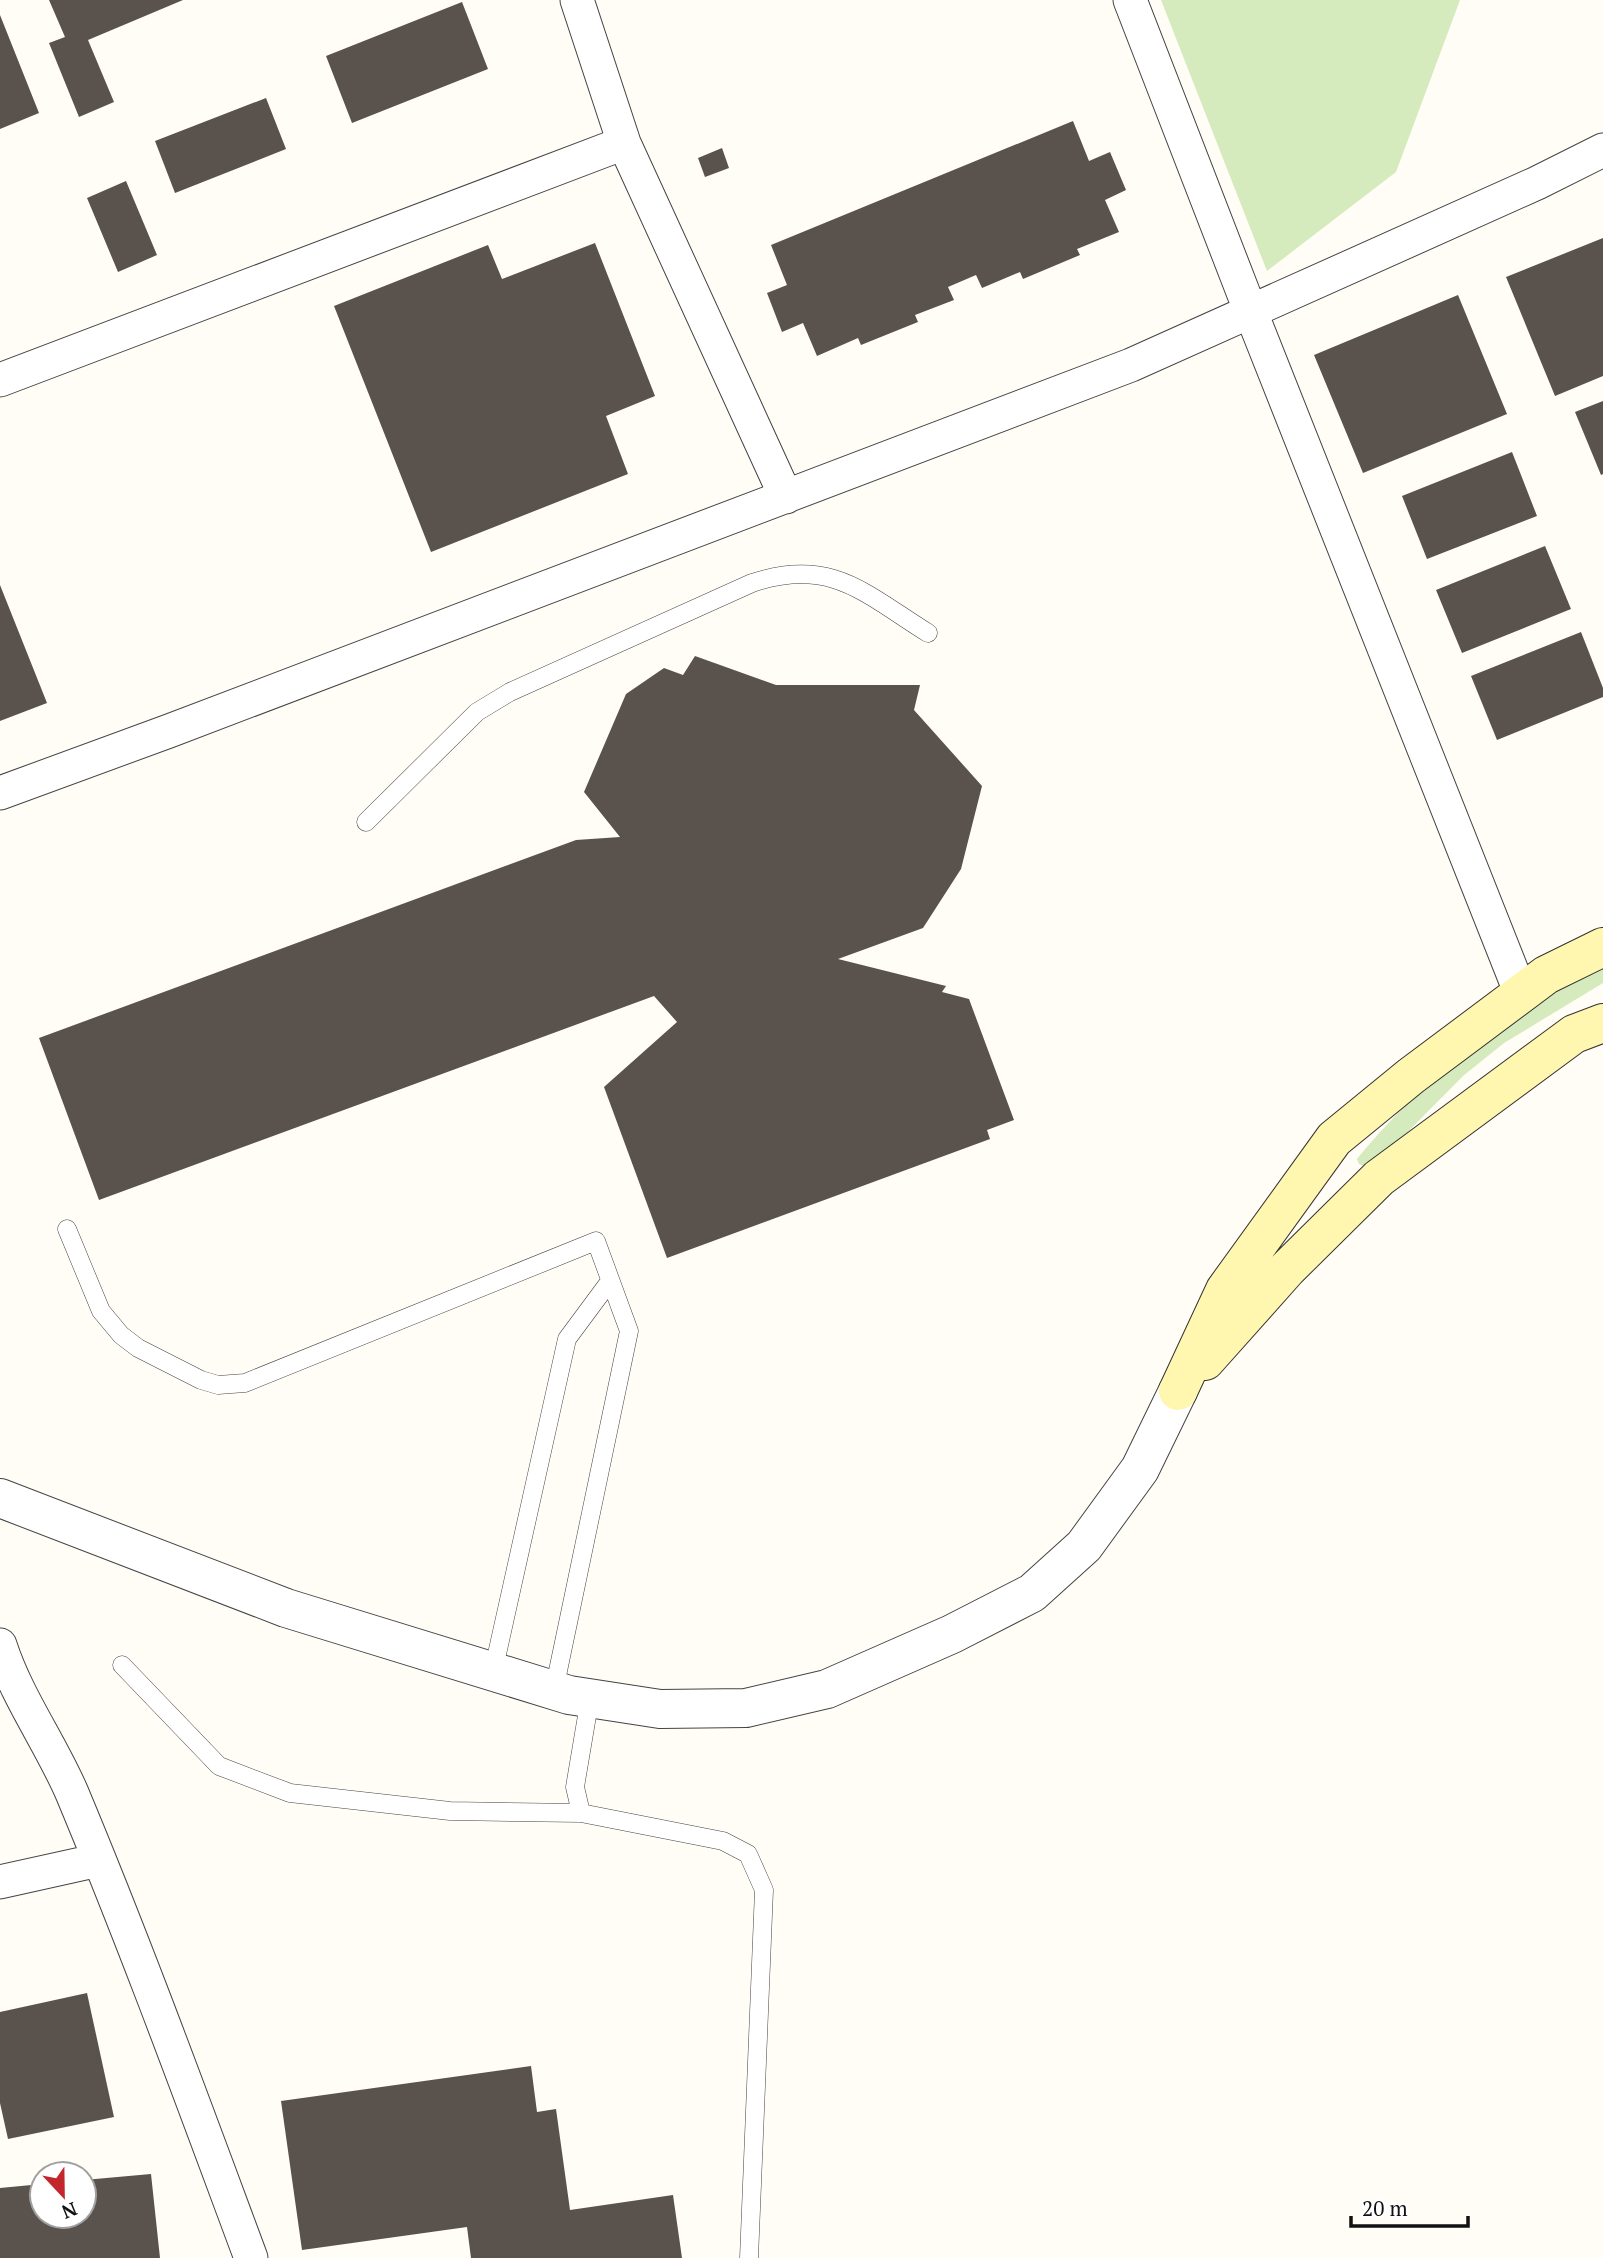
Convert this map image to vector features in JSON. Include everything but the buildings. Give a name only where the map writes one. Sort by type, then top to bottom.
[{"type":"main road","points":[[1178,1391],[1226,1290],[1334,1139],[1411,1076],[1546,975],[1603,947]]},
{"type":"main road","points":[[1178,1391],[1287,1269],[1379,1178],[1574,1034],[1603,1023]]},
{"type":"street","points":[[577,0],[624,143],[786,497]]},
{"type":"street","points":[[1130,0],[1521,993]]},
{"type":"street","points":[[0,380],[624,143]]},
{"type":"street","points":[[0,793],[1131,365],[1537,183],[1603,150]]},
{"type":"street","points":[[0,1498],[286,1608],[493,1672],[572,1694],[660,1709],[746,1708],[827,1689],[951,1634],[1032,1593],[1084,1546],[1140,1469],[1178,1391]]},
{"type":"street","points":[[0,1645],[9,1672],[70,1790],[99,1860],[163,2019],[251,2258]]},
{"type":"street","points":[[0,1882],[99,1860]]},
{"type":"lane","points":[[366,822],[477,712],[499,698],[762,580],[792,573],[813,573],[845,581],[928,633]]},
{"type":"lane","points":[[67,1229],[101,1311],[121,1335],[138,1348],[201,1380],[218,1385],[245,1383],[596,1241],[629,1331],[572,1694],[575,1787],[581,1813]]},
{"type":"lane","points":[[493,1672],[567,1339],[610,1281]]},
{"type":"lane","points":[[122,1665],[219,1766],[290,1794],[450,1811],[581,1813],[723,1840],[748,1854],[764,1890],[749,2258]]},
{"type":"green space","points":[[1161,0],[1460,0],[1396,172],[1267,271]]},
{"type":"green space","points":[[1603,962],[1603,983],[1504,1043],[1463,1076],[1371,1169],[1359,1164],[1357,1159],[1389,1123],[1423,1088],[1460,1056],[1511,1019]]}]
